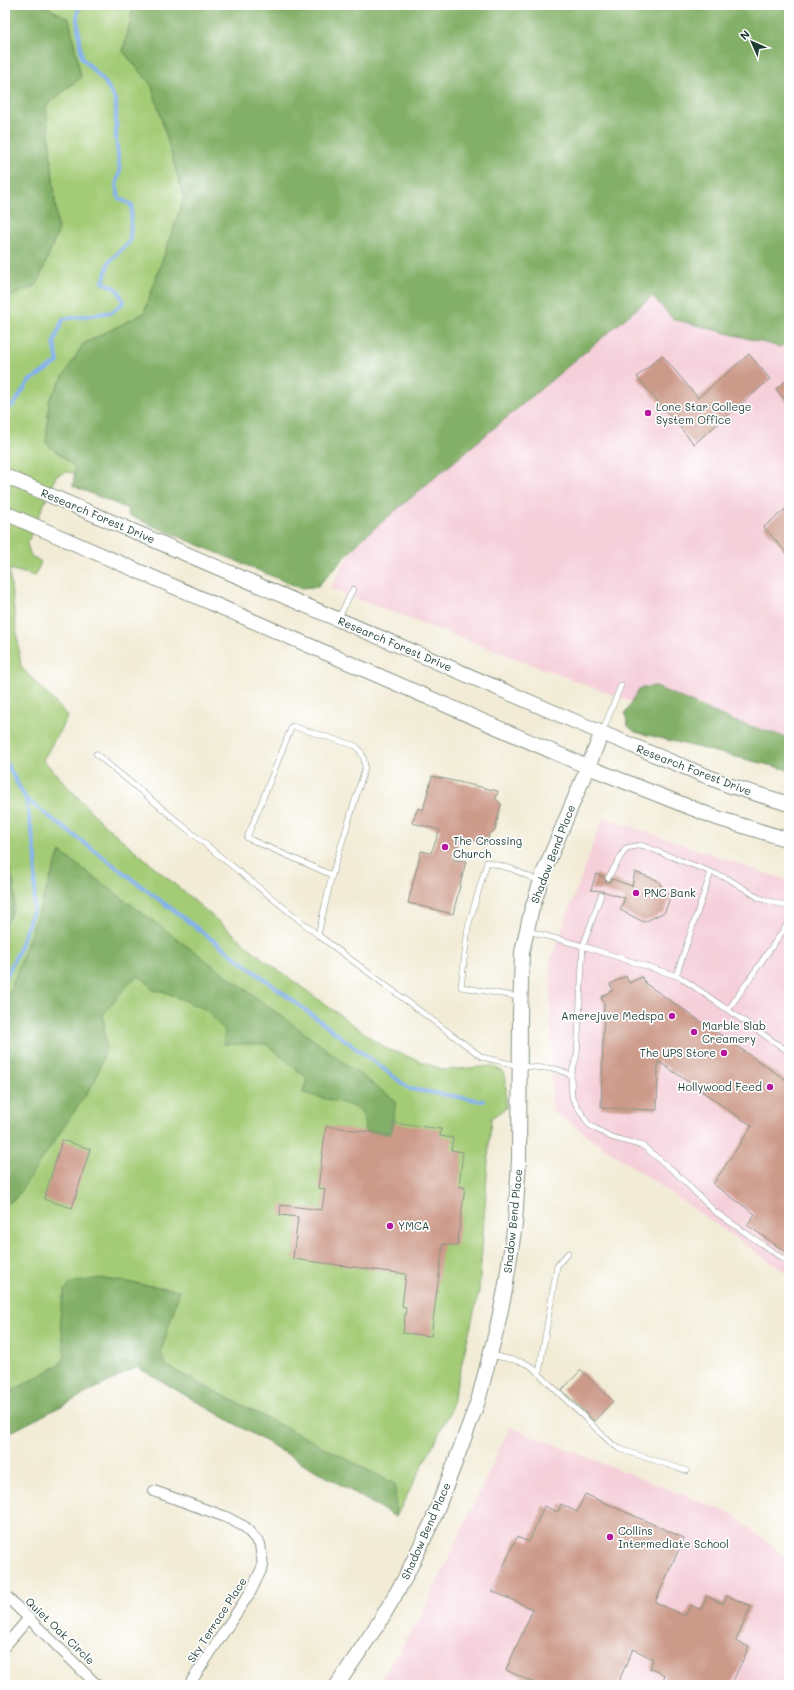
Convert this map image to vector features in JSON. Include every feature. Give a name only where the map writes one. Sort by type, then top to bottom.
[{"type":"main road","name":"Research Forest Drive","points":[[5,476],[602,734],[728,785],[789,804]]},
{"type":"main road","points":[[5,513],[588,767],[717,818],[789,840]]},
{"type":"main road","name":"Shadow Bend Place","points":[[337,1685],[380,1621],[405,1578],[432,1522],[478,1401],[505,1290],[515,1224],[519,1160],[519,1066],[522,952],[531,912],[541,882],[602,734]]},
{"type":"street","name":"Sky Terrace Place","points":[[154,1491],[226,1517],[245,1527],[260,1544],[263,1566],[251,1591],[189,1685]]},
{"type":"street","name":"Quiet Oak Circle","points":[[5,1595],[98,1685]]},
{"type":"street","points":[[5,1646],[29,1618]]},
{"type":"lane","points":[[338,620],[353,589]]},
{"type":"lane","points":[[602,734],[621,685]]},
{"type":"lane","points":[[318,934],[332,875],[365,768],[364,759],[361,751],[356,746],[292,726],[247,838],[332,875]]},
{"type":"lane","points":[[96,754],[216,853],[318,934],[482,1057],[519,1066],[557,1068],[571,1075]]},
{"type":"lane","points":[[608,878],[626,848],[641,845],[729,879],[759,898],[789,907]]},
{"type":"lane","points":[[520,997],[461,987],[468,927],[487,862],[512,869],[541,882]]},
{"type":"lane","points":[[676,976],[711,872]]},
{"type":"lane","points":[[601,895],[583,946],[577,1055],[571,1075],[572,1098],[589,1125],[611,1137],[643,1146],[676,1173],[714,1211],[789,1262]]},
{"type":"lane","points":[[728,1010],[789,922]]},
{"type":"lane","points":[[527,931],[583,946],[680,977],[789,1052]]},
{"type":"lane","points":[[539,1373],[557,1266],[568,1253]]},
{"type":"lane","points":[[490,1355],[527,1364],[539,1373],[612,1444],[620,1449],[687,1471]]},
{"type":"shaded area","name":"Lone Star College System Office","points":[[789,287],[789,756],[691,724],[330,589],[361,534],[653,292]]},
{"type":"shaded area","points":[[603,817],[789,881],[789,1275],[552,1111],[550,963]]},
{"type":"shaded area","name":"Collins Intermediate School","points":[[510,1427],[732,1514],[789,1560],[789,1685],[378,1685],[423,1613]]},
{"type":"green space","points":[[5,5],[43,5],[69,19],[81,77],[46,106],[58,231],[37,285],[5,299]]},
{"type":"green space","points":[[43,5],[134,5],[123,51],[152,86],[184,198],[144,313],[84,344],[46,443],[75,467],[74,473],[65,472],[56,476],[27,544],[31,556],[41,562],[35,576],[9,569],[21,667],[68,716],[43,760],[99,820],[263,959],[385,1048],[444,1070],[492,1066],[502,1071],[506,1079],[506,1108],[491,1118],[479,1292],[450,1412],[396,1517],[137,1367],[5,1435],[5,1076],[60,852],[5,1006],[5,925],[14,909],[14,883],[5,854],[5,299],[37,285],[58,231],[46,106],[81,77],[69,19]]},
{"type":"green space","points":[[134,5],[789,5],[789,342],[780,347],[673,319],[652,296],[364,537],[317,587],[300,588],[128,515],[128,509],[73,486],[75,467],[46,443],[49,400],[83,344],[144,313],[184,198],[152,86],[123,51]]},
{"type":"green space","points":[[654,686],[734,721],[789,738],[789,770],[635,732],[628,726],[625,714],[639,689]]},
{"type":"green space","points":[[60,852],[396,1101],[391,1135],[364,1131],[365,1121],[360,1109],[303,1093],[307,1078],[266,1044],[223,1044],[225,1031],[207,1010],[162,991],[153,990],[144,979],[138,976],[131,981],[103,1014],[106,1048],[95,1081],[15,1199],[5,1205],[5,1006]]},
{"type":"green space","points":[[5,854],[15,890],[15,897],[5,925]]},
{"type":"green space","points":[[99,1278],[180,1290],[161,1352],[166,1366],[395,1484],[396,1517],[137,1367],[5,1435],[5,1395],[57,1366],[62,1362],[65,1356],[60,1316],[64,1292],[71,1283]]},
{"type":"building","points":[[749,354],[770,379],[694,444],[637,377],[662,355],[698,398]]},
{"type":"building","points":[[789,378],[789,405],[776,389]]},
{"type":"building","points":[[789,506],[789,556],[764,527]]},
{"type":"building","name":"The Crossing Church","points":[[432,776],[498,791],[496,799],[501,804],[495,830],[489,834],[487,844],[460,837],[453,860],[466,861],[453,914],[408,903],[421,851],[431,853],[440,830],[412,823],[418,808],[423,810]]},
{"type":"building","name":"PNC Bank","points":[[635,872],[657,880],[670,897],[665,912],[644,922],[620,910],[625,898],[602,891],[591,890],[596,874],[604,877],[606,882],[610,882],[612,879],[632,886]]},
{"type":"building","points":[[626,976],[629,983],[642,977],[646,984],[789,1082],[789,1254],[747,1225],[755,1214],[713,1184],[752,1126],[658,1061],[657,1110],[601,1108],[604,1004],[601,997],[613,990],[610,984]]},
{"type":"building","name":"YMCA","points":[[393,1123],[441,1129],[440,1136],[453,1138],[451,1150],[463,1152],[459,1187],[465,1187],[457,1246],[443,1244],[431,1336],[403,1333],[406,1307],[402,1306],[406,1274],[293,1259],[298,1217],[280,1215],[281,1205],[322,1210],[325,1189],[318,1188],[326,1126],[391,1135]]},
{"type":"building","points":[[62,1140],[90,1149],[72,1208],[44,1199]]},
{"type":"building","points":[[581,1370],[613,1401],[594,1421],[562,1390]]},
{"type":"building","points":[[585,1494],[684,1538],[655,1602],[685,1616],[691,1605],[701,1610],[707,1596],[723,1604],[727,1596],[751,1606],[736,1641],[749,1647],[731,1685],[661,1685],[665,1675],[650,1669],[653,1659],[633,1649],[617,1685],[539,1685],[506,1670],[533,1609],[492,1591],[517,1537],[529,1542],[544,1506],[558,1512],[561,1504],[577,1512]]},
{"type":"waterway","points":[[5,411],[15,403],[28,382],[58,362],[54,342],[63,319],[112,312],[124,302],[117,289],[103,282],[109,262],[130,241],[132,205],[119,198],[116,185],[120,171],[116,139],[116,101],[105,82],[82,58],[77,19],[79,5]]},
{"type":"waterway","points":[[5,761],[26,799],[36,857],[34,908],[18,952],[5,979]]},
{"type":"waterway","points":[[26,799],[410,1089],[483,1101]]},
{"type":"place","name":"Lone Star College System Office","points":[[648,413]]},
{"type":"place","name":"The Crossing Church","points":[[445,847]]},
{"type":"place","name":"PNC Bank","points":[[636,893]]},
{"type":"place","name":"Amerejuve Medspa","points":[[672,1016]]},
{"type":"place","name":"Marble Slab Creamery","points":[[694,1032]]},
{"type":"place","name":"The UPS Store","points":[[724,1053]]},
{"type":"place","name":"Hollywood Feed","points":[[770,1087]]},
{"type":"place","name":"YMCA","points":[[390,1226]]},
{"type":"place","name":"Collins Intermediate School","points":[[610,1537]]}]
